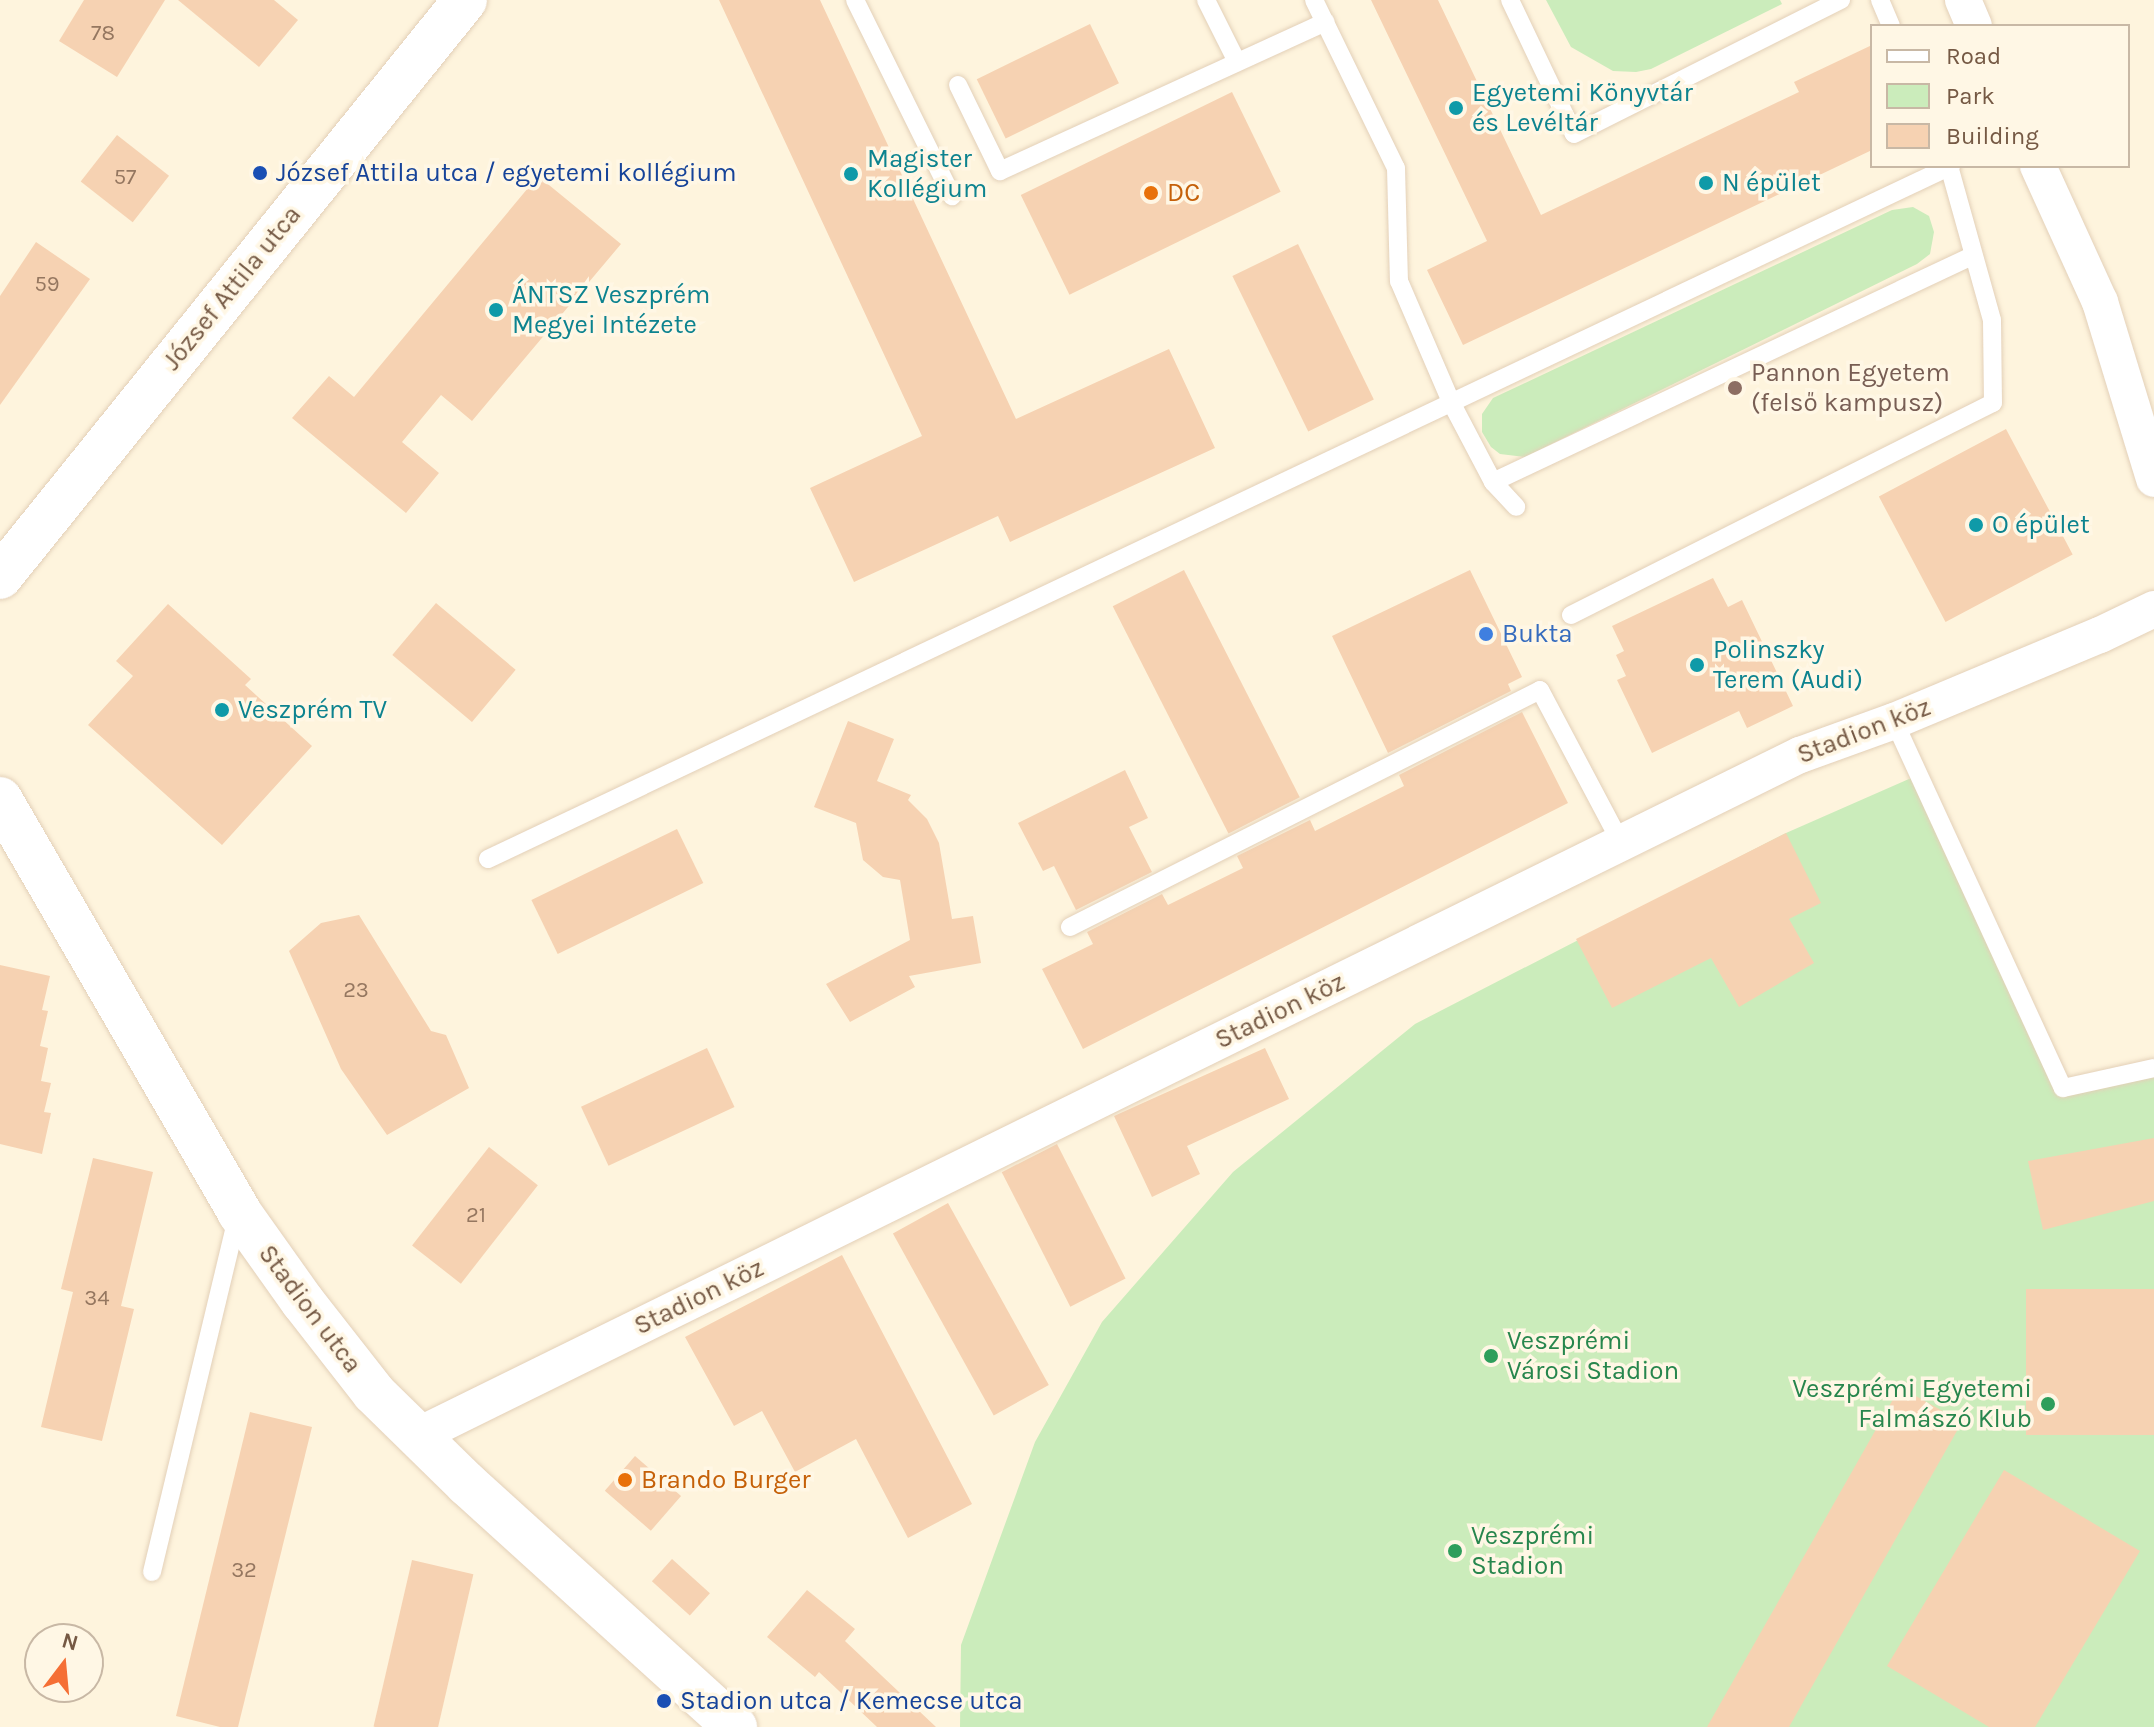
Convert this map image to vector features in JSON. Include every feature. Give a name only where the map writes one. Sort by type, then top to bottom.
[{"type":"street","name":"József Attila utca","points":[[0,577],[465,0]]},
{"type":"street","points":[[1963,0],[1973,24]]},
{"type":"street","points":[[2039,168],[2100,302],[2154,479]]},
{"type":"street","name":"Stadion köz","points":[[417,1436],[1800,755],[1894,721],[2100,635],[2154,609]]},
{"type":"street","name":"Stadion utca","points":[[0,799],[239,1212],[374,1393],[735,1727]]},
{"type":"lane","points":[[855,0],[952,196]]},
{"type":"lane","points":[[1206,0],[1237,62]]},
{"type":"lane","points":[[1314,0],[1396,168],[1399,281],[1452,404],[1493,482],[1516,507]]},
{"type":"lane","points":[[1510,0],[1574,134],[1841,0]]},
{"type":"lane","points":[[1880,0],[1890,24]]},
{"type":"lane","points":[[958,85],[1000,171],[1325,22]]},
{"type":"lane","points":[[488,859],[1946,168]]},
{"type":"lane","points":[[1571,615],[1993,403],[1992,320],[1972,256],[1950,168]]},
{"type":"lane","points":[[1493,482],[1972,256]]},
{"type":"lane","points":[[1070,927],[1540,690],[1621,843]]},
{"type":"lane","points":[[1894,721],[2063,1088],[2154,1068]]},
{"type":"lane","points":[[152,1572],[239,1212]]},
{"type":"green space","points":[[1546,0],[1780,0],[1782,4],[1651,69],[1636,72],[1613,71],[1571,47]]},
{"type":"green space","points":[[1913,207],[1929,216],[1934,232],[1930,254],[1917,264],[1525,457],[1500,454],[1491,447],[1482,432],[1482,414],[1493,398],[1892,210]]},
{"type":"green space","points":[[1918,775],[2063,1089],[2154,1069],[2154,1727],[960,1727],[961,1645],[1035,1442],[1102,1322],[1233,1172],[1415,1024],[1786,833]]},
{"type":"building","points":[[84,0],[165,0],[117,77],[59,41]]},
{"type":"building","points":[[178,0],[274,0],[298,20],[259,67]]},
{"type":"building","name":"Magister Kollégium","points":[[719,0],[820,0],[1016,419],[1169,349],[1215,448],[1010,542],[998,516],[854,582],[810,488],[922,436]]},
{"type":"building","name":"N épület","points":[[1371,0],[1438,0],[1541,215],[1799,92],[1794,82],[1870,46],[1870,151],[1463,345],[1427,270],[1487,241]]},
{"type":"building","points":[[1090,24],[1119,83],[1006,139],[977,79]]},
{"type":"building","name":"DC","points":[[1232,92],[1281,192],[1069,295],[1021,195]]},
{"type":"building","points":[[117,135],[169,176],[133,222],[81,181]]},
{"type":"building","name":"ÁNTSZ Veszprém Megyei Intézete","points":[[538,176],[621,244],[472,421],[441,395],[402,442],[439,473],[406,513],[292,418],[329,376],[354,397]]},
{"type":"building","points":[[36,242],[90,279],[0,405],[0,296]]},
{"type":"building","points":[[1298,244],[1374,399],[1308,431],[1232,276]]},
{"type":"building","name":"O épület","points":[[2006,429],[2073,554],[1946,622],[1879,497]]},
{"type":"building","points":[[1184,570],[1300,797],[1228,834],[1113,606]]},
{"type":"building","points":[[1470,570],[1522,677],[1508,684],[1511,691],[1388,753],[1332,636]]},
{"type":"building","name":"Polinszky Terem (Audi)","points":[[1713,578],[1728,607],[1742,600],[1793,706],[1747,728],[1739,711],[1652,753],[1617,680],[1626,676],[1616,655],[1624,651],[1612,626]]},
{"type":"building","points":[[436,603],[516,670],[472,722],[392,655]]},
{"type":"building","points":[[168,604],[251,679],[245,685],[312,746],[222,845],[88,725],[133,676],[116,661]]},
{"type":"building","points":[[1522,712],[1568,803],[1083,1049],[1042,969],[1093,944],[1087,932],[1162,894],[1168,905],[1243,868],[1237,856],[1310,820],[1315,831],[1404,786],[1399,775]]},
{"type":"building","points":[[848,721],[894,739],[877,781],[911,795],[908,800],[927,819],[939,843],[952,919],[973,916],[981,963],[909,976],[915,987],[850,1022],[826,984],[910,940],[900,880],[883,877],[863,860],[856,823],[814,807]]},
{"type":"building","points":[[1125,770],[1148,818],[1129,827],[1152,872],[1076,910],[1054,866],[1043,871],[1018,823]]},
{"type":"building","points":[[677,829],[703,883],[558,954],[531,900]]},
{"type":"building","points":[[1786,833],[1821,903],[1789,919],[1814,963],[1739,1007],[1711,958],[1612,1008],[1576,939]]},
{"type":"building","points":[[359,915],[431,1031],[446,1035],[469,1088],[387,1135],[341,1069],[289,951],[321,923]]},
{"type":"building","points":[[0,965],[50,976],[42,1010],[48,1011],[40,1046],[48,1048],[41,1081],[51,1083],[44,1112],[51,1113],[42,1154],[0,1144]]},
{"type":"building","points":[[707,1048],[734,1107],[608,1166],[581,1107]]},
{"type":"building","points":[[1265,1048],[1289,1099],[1187,1146],[1200,1174],[1152,1197],[1114,1116]]},
{"type":"building","points":[[2154,1138],[2154,1201],[2043,1230],[2028,1161]]},
{"type":"building","points":[[1057,1144],[1126,1279],[1070,1307],[1002,1172]]},
{"type":"building","points":[[489,1147],[538,1185],[461,1284],[412,1246]]},
{"type":"building","points":[[93,1158],[153,1172],[121,1306],[134,1309],[102,1441],[41,1427],[73,1292],[61,1289]]},
{"type":"building","points":[[948,1203],[1049,1385],[994,1415],[893,1234]]},
{"type":"building","points":[[842,1255],[972,1504],[908,1538],[856,1439],[795,1472],[762,1411],[734,1426],[685,1337]]},
{"type":"building","points":[[2026,1289],[2154,1289],[2154,1435],[2026,1435]]},
{"type":"building","points":[[1900,1387],[1962,1422],[1789,1727],[1707,1727]]},
{"type":"building","points":[[250,1412],[312,1427],[238,1727],[220,1727],[176,1716]]},
{"type":"building","points":[[635,1456],[681,1496],[651,1531],[605,1491]]},
{"type":"building","points":[[2004,1470],[2140,1551],[2035,1727],[1989,1727],[1887,1666]]},
{"type":"building","points":[[672,1559],[710,1593],[690,1615],[652,1581]]},
{"type":"building","points":[[412,1560],[473,1574],[438,1727],[374,1727]]},
{"type":"building","points":[[807,1590],[855,1629],[845,1641],[936,1727],[877,1727],[819,1672],[815,1677],[767,1637]]},
{"type":"place","name":"Egyetemi Könyvtár és Levéltár","points":[[1456,108]]},
{"type":"place","name":"József Attila utca / egyetemi kollégium","points":[[260,173]]},
{"type":"place","name":"Magister Kollégium","points":[[851,174]]},
{"type":"place","name":"N épület","points":[[1706,183]]},
{"type":"place","name":"DC","points":[[1151,193]]},
{"type":"place","name":"ÁNTSZ Veszprém Megyei Intézete","points":[[496,310]]},
{"type":"place","name":"Pannon Egyetem (felső kampusz)","points":[[1735,388]]},
{"type":"place","name":"O épület","points":[[1976,525]]},
{"type":"place","name":"Bukta","points":[[1486,634]]},
{"type":"place","name":"Polinszky Terem (Audi)","points":[[1697,665]]},
{"type":"place","name":"Veszprém TV","points":[[222,710]]},
{"type":"place","name":"Veszprémi Városi Stadion","points":[[1491,1356]]},
{"type":"place","name":"Veszprémi Egyetemi Falmászó Klub","points":[[2048,1404]]},
{"type":"place","name":"Brando Burger","points":[[625,1480]]},
{"type":"place","name":"Veszprémi Stadion","points":[[1455,1551]]},
{"type":"place","name":"Stadion utca / Kemecse utca","points":[[664,1701]]}]
